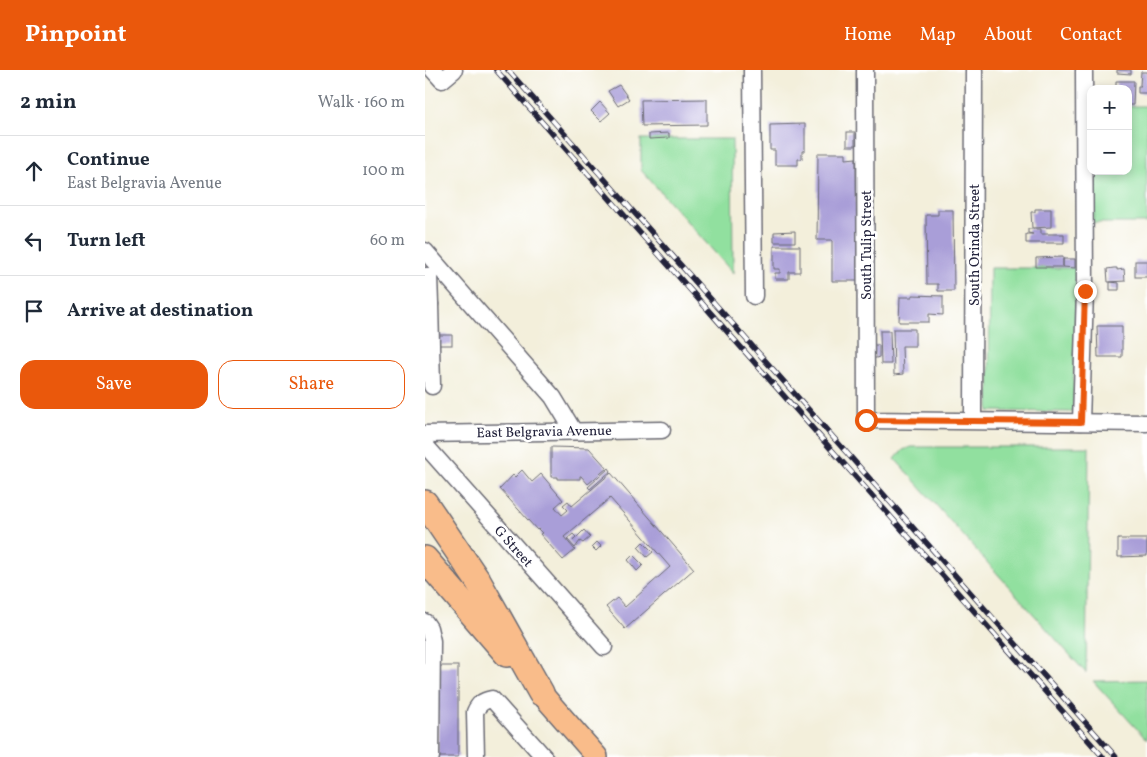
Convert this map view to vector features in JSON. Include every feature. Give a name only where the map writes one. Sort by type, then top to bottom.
[{"type":"highway","points":[[425,503],[478,581],[541,693]]},
{"type":"highway","points":[[425,559],[541,693]]},
{"type":"main road","points":[[541,693],[597,757]]},
{"type":"street","points":[[752,70],[754,296]]},
{"type":"street","name":"South Tulip Street","points":[[865,70],[866,420],[973,420]]},
{"type":"street","name":"South Orinda Street","points":[[973,420],[974,70]]},
{"type":"street","points":[[1081,422],[1085,291],[1084,70]]},
{"type":"street","points":[[425,251],[553,396],[573,430]]},
{"type":"street","points":[[425,276],[429,276],[427,305],[432,386]]},
{"type":"street","points":[[973,420],[1147,423]]},
{"type":"street","name":"East Belgravia Avenue","points":[[425,434],[573,430],[662,430]]},
{"type":"street","name":"G Street","points":[[425,445],[604,647]]},
{"type":"street","points":[[425,622],[429,628],[431,641],[431,757]]},
{"type":"street","points":[[476,757],[475,712],[477,705],[492,699],[544,757]]},
{"type":"green space","points":[[1132,106],[1147,106],[1147,223],[1089,223],[1091,175],[1132,175]]},
{"type":"green space","points":[[641,139],[732,139],[733,273],[641,170]]},
{"type":"green space","points":[[990,268],[1076,268],[1073,412],[989,411]]},
{"type":"green space","points":[[911,447],[1089,447],[1086,673],[895,459],[903,450]]},
{"type":"green space","points":[[1147,680],[1147,740],[1093,681]]},
{"type":"building","points":[[1117,70],[1131,70],[1131,74],[1117,73]]},
{"type":"building","points":[[1141,72],[1147,72],[1147,93],[1138,93],[1138,86],[1141,86]]},
{"type":"building","points":[[1116,81],[1134,81],[1133,105],[1132,85],[1116,85]]},
{"type":"building","points":[[619,85],[629,99],[618,106],[608,91]]},
{"type":"building","points":[[707,99],[707,125],[642,126],[641,100]]},
{"type":"building","points":[[600,102],[610,113],[601,121],[591,111]]},
{"type":"building","points":[[805,124],[805,151],[802,151],[802,159],[798,159],[798,165],[775,165],[775,150],[770,150],[770,125]]},
{"type":"building","points":[[847,132],[855,132],[855,146],[847,146]]},
{"type":"building","points":[[669,133],[669,138],[649,139],[649,134]]},
{"type":"building","points":[[818,153],[846,153],[846,159],[856,158],[857,281],[832,281],[832,240],[817,240]]},
{"type":"building","points":[[1035,209],[1051,209],[1051,227],[1032,228],[1031,212],[1035,212]]},
{"type":"building","points":[[938,210],[953,210],[954,291],[938,291],[938,284],[927,284],[926,215],[938,215]]},
{"type":"building","points":[[1028,229],[1041,229],[1041,234],[1064,234],[1064,243],[1026,243],[1026,234],[1033,234],[1028,233]]},
{"type":"building","points":[[795,231],[795,242],[774,242],[774,232]]},
{"type":"building","points":[[774,246],[800,246],[800,272],[789,272],[789,279],[775,279],[775,273],[780,273],[780,269],[774,269]]},
{"type":"building","points":[[1063,257],[1063,267],[1036,267],[1036,258]]},
{"type":"building","points":[[1063,259],[1075,259],[1075,268],[1063,267]]},
{"type":"building","points":[[1135,261],[1147,261],[1147,277],[1135,277]]},
{"type":"building","points":[[1117,268],[1117,270],[1124,269],[1125,281],[1108,282],[1107,269]]},
{"type":"building","points":[[1110,282],[1119,283],[1119,290],[1110,290]]},
{"type":"building","points":[[912,295],[943,296],[943,315],[929,314],[929,322],[899,322],[900,297],[912,297]]},
{"type":"building","points":[[1097,326],[1122,326],[1122,357],[1098,357]]},
{"type":"building","points":[[893,329],[915,329],[915,346],[902,346],[903,374],[894,375]]},
{"type":"building","points":[[880,331],[890,331],[891,364],[881,364]]},
{"type":"building","points":[[436,335],[452,335],[452,345],[436,345]]},
{"type":"building","points":[[874,345],[879,345],[879,357],[876,358],[874,358]]},
{"type":"building","points":[[551,447],[589,448],[607,468],[588,484],[581,476],[580,479],[558,479],[558,477],[551,477]]},
{"type":"building","points":[[609,468],[611,471],[590,489],[588,487]]},
{"type":"building","points":[[522,470],[532,482],[541,474],[563,500],[555,507],[562,515],[568,510],[563,505],[568,501],[572,506],[611,473],[694,569],[625,629],[606,607],[617,598],[625,607],[670,567],[610,498],[564,537],[575,550],[563,560],[540,534],[542,533],[537,530],[500,489],[513,475],[515,477]]},
{"type":"building","points":[[584,530],[590,537],[583,543],[580,541],[575,548],[567,539],[573,534],[576,537],[573,541]]},
{"type":"building","points":[[1118,539],[1147,539],[1147,556],[1118,557]]},
{"type":"building","points":[[597,542],[601,546],[596,551],[592,547]]},
{"type":"building","points":[[643,542],[653,552],[647,557],[638,547]]},
{"type":"building","points":[[633,555],[643,565],[637,571],[628,560]]},
{"type":"building","points":[[438,666],[458,666],[458,757],[438,757]]},
{"type":"railway","points":[[496,70],[1103,757]]},
{"type":"railway","points":[[508,70],[1116,757]]},
{"type":"route","points":[[866,420],[1081,422],[1085,291]]}]
